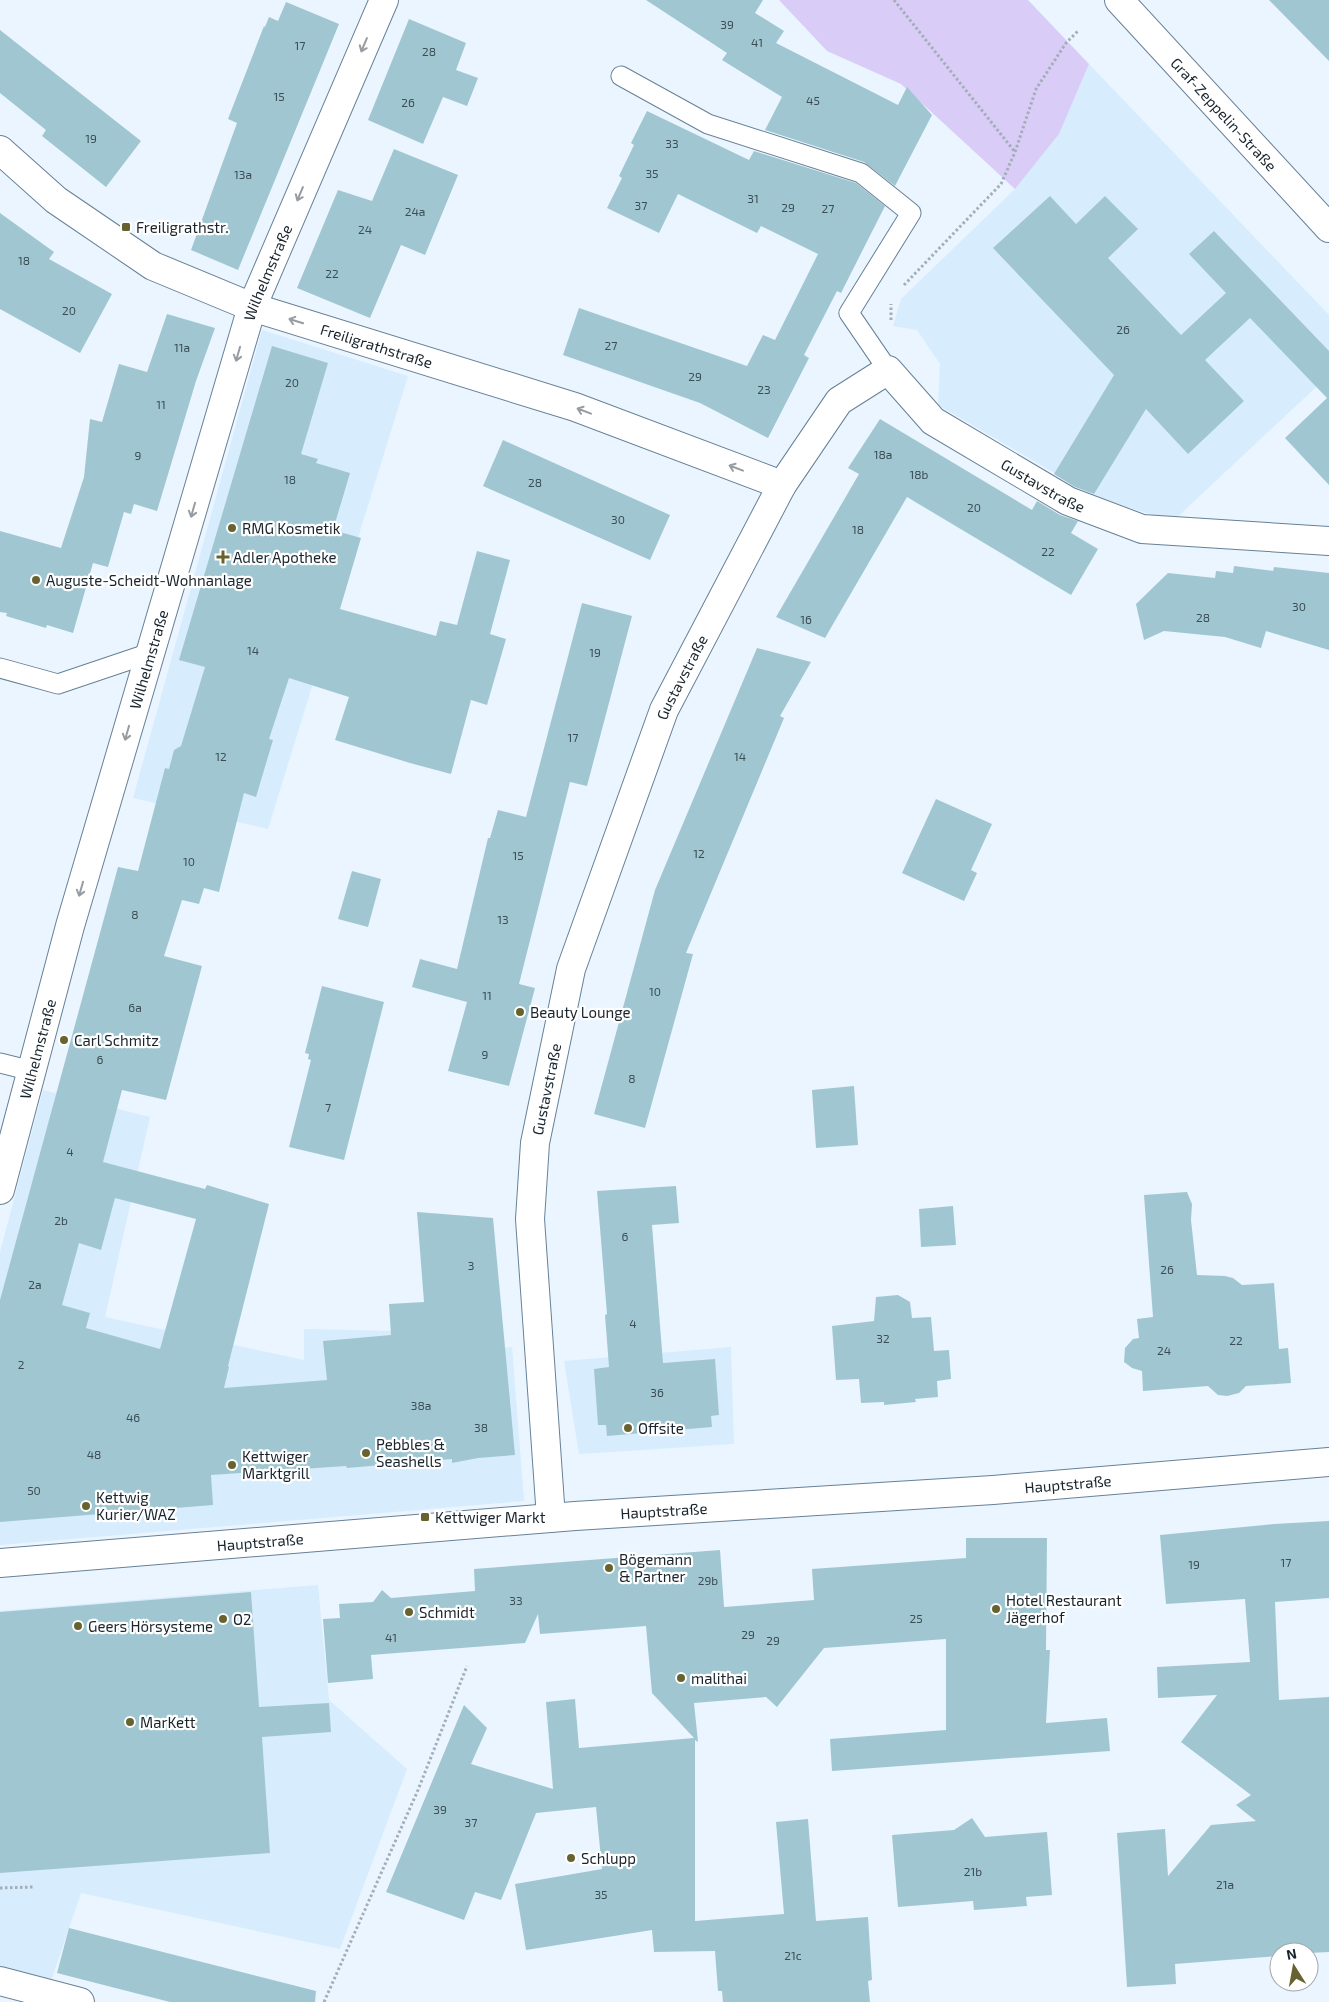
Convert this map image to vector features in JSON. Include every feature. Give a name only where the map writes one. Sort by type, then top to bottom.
[{"type":"street","name":"Wilhelmstraße","points":[[0,1190],[70,926],[252,307],[384,0]]},
{"type":"street","name":"Graf-Zeppelin-Straße","points":[[1119,0],[1329,228]]},
{"type":"street","name":"Freiligrathstraße","points":[[0,150],[56,200],[152,266],[252,307],[575,407],[782,486]]},
{"type":"street","name":"Gustavstraße","points":[[552,1518],[530,1219],[535,1143],[571,969],[664,710],[782,486],[839,401],[888,370],[933,421],[1068,501],[1142,529],[1329,541]]},
{"type":"street","name":"Hauptstraße","points":[[0,1563],[552,1518],[993,1490],[1329,1462]]},
{"type":"street","points":[[0,1981],[80,2002]]},
{"type":"lane","points":[[622,76],[708,124],[861,173],[911,213],[849,313],[888,370]]},
{"type":"lane","points":[[0,668],[58,684],[150,653]]},
{"type":"lane","points":[[0,1063],[32,1071]]},
{"type":"path","points":[[894,0],[1015,152]]},
{"type":"path","points":[[898,290],[1001,184],[1015,152],[1036,89],[1066,43],[1079,30]]},
{"type":"path","points":[[888,370],[892,297]]},
{"type":"path","points":[[324,2002],[418,1790],[467,1666]]},
{"type":"path","points":[[0,1888],[33,1886]]},
{"type":"shaded area","points":[[779,0],[1028,0],[1089,64],[1059,134],[1015,189],[901,84],[827,51]]},
{"type":"shaded area","points":[[1089,64],[1329,315],[1329,375],[1173,521],[1097,498],[938,405],[940,364],[917,330],[893,326],[901,299],[1015,189],[1059,134]]},
{"type":"shaded area","points":[[262,330],[408,376],[268,829],[133,798]]},
{"type":"shaded area","points":[[43,1090],[150,1117],[105,1317],[304,1360],[304,1329],[448,1332],[451,1354],[512,1347],[524,1501],[0,1545],[0,1252]]},
{"type":"shaded area","points":[[731,1347],[734,1444],[579,1454],[564,1361]]},
{"type":"shaded area","points":[[318,1585],[329,1700],[407,1769],[340,1949],[81,1893],[51,1981],[0,1968],[0,1611]]},
{"type":"building","points":[[646,0],[763,0],[755,13],[784,31],[776,43],[898,105],[907,87],[932,115],[895,186],[864,162],[765,130],[782,97],[722,60],[727,53]]},
{"type":"building","points":[[1269,0],[1329,0],[1329,61]]},
{"type":"building","points":[[286,2],[339,24],[238,270],[191,250],[237,123],[228,119],[264,26],[269,17],[278,21]]},
{"type":"building","points":[[409,19],[466,43],[456,70],[478,78],[467,106],[443,97],[423,144],[368,120]]},
{"type":"building","points":[[0,30],[141,141],[106,187],[42,136],[46,130],[0,93]]},
{"type":"building","points":[[647,111],[749,160],[754,151],[856,183],[885,206],[841,293],[837,291],[804,355],[809,358],[768,438],[700,403],[563,355],[579,308],[747,366],[763,335],[775,340],[818,254],[761,226],[757,233],[678,194],[659,233],[607,208],[622,178],[619,176],[634,145],[631,143]]},
{"type":"building","points":[[394,149],[458,175],[425,255],[401,245],[370,318],[297,288],[338,190],[372,201]]},
{"type":"building","points":[[1050,196],[1076,224],[1105,196],[1138,229],[1108,258],[1181,335],[1226,293],[1189,254],[1214,231],[1329,351],[1329,485],[1285,438],[1327,398],[1250,318],[1205,360],[1244,401],[1188,454],[1146,409],[1094,494],[1075,487],[1054,474],[1114,375],[993,248]]},
{"type":"building","points":[[0,213],[54,252],[49,259],[112,294],[80,353],[0,309]]},
{"type":"building","points":[[167,314],[215,328],[196,381],[157,511],[134,504],[131,514],[124,512],[108,567],[93,563],[73,633],[47,625],[46,628],[6,616],[7,613],[0,612],[0,531],[61,548],[84,477],[90,419],[102,422],[119,364],[147,372]]},
{"type":"building","points":[[272,346],[328,363],[301,454],[318,459],[316,463],[350,473],[333,530],[361,538],[340,609],[436,636],[440,621],[457,625],[477,551],[510,560],[490,634],[506,639],[487,705],[471,700],[451,774],[335,740],[349,697],[289,678],[269,739],[273,740],[256,797],[244,793],[219,892],[204,888],[199,904],[182,900],[164,956],[202,966],[166,1100],[122,1090],[103,1162],[205,1189],[207,1185],[269,1204],[224,1388],[327,1380],[323,1341],[391,1335],[389,1304],[424,1302],[417,1212],[493,1218],[515,1455],[478,1458],[452,1463],[452,1459],[347,1468],[346,1466],[211,1475],[213,1505],[0,1522],[0,1300],[118,867],[138,871],[165,768],[169,769],[174,750],[181,746],[205,667],[179,660]],"holes":[[[115,1198],[196,1219],[160,1349],[86,1328],[90,1313],[62,1305],[79,1243],[101,1250]]]},
{"type":"building","points":[[880,419],[1032,510],[1037,501],[1060,515],[1078,521],[1071,533],[1098,549],[1071,595],[907,497],[825,638],[776,617],[859,474],[848,468]]},
{"type":"building","points":[[503,440],[670,515],[650,560],[483,486]]},
{"type":"building","points":[[1234,566],[1273,571],[1274,567],[1329,573],[1329,650],[1266,631],[1261,648],[1225,637],[1164,631],[1144,640],[1136,604],[1168,573],[1215,578],[1216,571],[1233,573]]},
{"type":"building","points":[[582,603],[632,616],[587,786],[570,782],[519,984],[535,988],[509,1086],[448,1071],[467,1002],[412,987],[420,959],[457,969],[488,838],[490,838],[498,810],[526,817]]},
{"type":"building","points":[[757,648],[811,662],[780,716],[784,718],[686,953],[693,954],[645,1128],[594,1114],[655,890]]},
{"type":"building","points":[[936,799],[992,824],[971,870],[977,873],[964,901],[902,873]]},
{"type":"building","points":[[352,871],[381,879],[368,927],[338,919]]},
{"type":"building","points":[[322,986],[384,1002],[344,1160],[289,1147],[311,1060],[308,1059],[309,1054],[305,1053]]},
{"type":"building","points":[[854,1086],[858,1145],[816,1148],[812,1090]]},
{"type":"building","points":[[676,1186],[679,1223],[652,1225],[663,1363],[715,1359],[719,1415],[711,1416],[712,1427],[607,1436],[606,1425],[598,1425],[594,1369],[609,1367],[605,1315],[607,1314],[597,1191]]},
{"type":"building","points":[[1187,1192],[1192,1204],[1191,1220],[1197,1275],[1225,1276],[1233,1278],[1242,1285],[1274,1283],[1279,1349],[1288,1348],[1291,1383],[1246,1386],[1239,1393],[1227,1396],[1218,1395],[1208,1386],[1143,1391],[1142,1371],[1132,1368],[1124,1362],[1125,1348],[1133,1339],[1139,1338],[1137,1319],[1153,1317],[1144,1195]]},
{"type":"building","points":[[953,1206],[956,1245],[921,1247],[919,1209]]},
{"type":"building","points":[[898,1295],[910,1302],[912,1318],[931,1317],[934,1351],[949,1350],[951,1379],[937,1381],[938,1397],[915,1399],[916,1402],[884,1405],[884,1402],[861,1403],[859,1379],[836,1380],[832,1326],[874,1321],[876,1297]]},
{"type":"building","points":[[1329,1521],[1329,1598],[1275,1602],[1279,1700],[1329,1697],[1329,1952],[1319,1952],[1319,1942],[1269,1942],[1269,1957],[1175,1964],[1176,1984],[1127,1987],[1117,1833],[1165,1829],[1168,1876],[1211,1825],[1256,1821],[1236,1805],[1251,1795],[1181,1742],[1217,1695],[1158,1698],[1157,1667],[1250,1662],[1245,1599],[1166,1604],[1160,1535],[1274,1524]]},
{"type":"building","points":[[966,1538],[1047,1538],[1046,1650],[1050,1650],[1046,1723],[1107,1718],[1110,1751],[832,1771],[830,1739],[946,1730],[946,1639],[824,1648],[777,1707],[766,1697],[694,1703],[698,1742],[695,1740],[695,1921],[784,1914],[776,1822],[808,1819],[816,1921],[868,1917],[872,1980],[868,1981],[870,2002],[723,2002],[722,1991],[718,1991],[715,1951],[654,1952],[652,1930],[526,1950],[515,1884],[602,1869],[596,1807],[536,1813],[501,1900],[475,1892],[464,1920],[386,1892],[464,1705],[487,1728],[471,1764],[553,1789],[546,1702],[575,1699],[579,1748],[694,1738],[652,1693],[646,1626],[540,1634],[538,1614],[525,1643],[371,1655],[373,1679],[328,1683],[323,1619],[340,1618],[339,1604],[373,1602],[382,1590],[391,1598],[475,1591],[474,1569],[720,1550],[724,1607],[814,1600],[812,1569],[966,1558]]},
{"type":"building","name":"MarKett","points":[[251,1592],[259,1707],[329,1703],[331,1732],[262,1737],[270,1853],[0,1873],[0,1612]]},
{"type":"building","points":[[972,1818],[985,1837],[1047,1832],[1052,1895],[1026,1897],[1027,1906],[974,1910],[973,1901],[898,1907],[892,1835],[954,1830]]},
{"type":"building","points":[[69,1928],[316,1991],[315,2002],[170,2002],[57,1973]]},
{"type":"place","name":"Freiligrathstr.","points":[[126,227]]},
{"type":"place","name":"RMG Kosmetik","points":[[232,528]]},
{"type":"place","name":"Adler Apotheke","points":[[223,557]]},
{"type":"place","name":"Auguste-Scheidt-Wohnanlage","points":[[36,580]]},
{"type":"place","name":"Beauty Lounge","points":[[520,1012]]},
{"type":"place","name":"Carl Schmitz","points":[[64,1040]]},
{"type":"place","name":"Offsite","points":[[628,1428]]},
{"type":"place","name":"Pebbles & Seashells","points":[[366,1453]]},
{"type":"place","name":"Kettwiger Marktgrill","points":[[232,1465]]},
{"type":"place","name":"Kettwig Kurier/WAZ","points":[[86,1506]]},
{"type":"place","name":"Kettwiger Markt","points":[[425,1517]]},
{"type":"place","name":"Bögemann & Partner","points":[[609,1568]]},
{"type":"place","name":"Hotel Restaurant Jägerhof","points":[[996,1609]]},
{"type":"place","name":"Schmidt","points":[[409,1612]]},
{"type":"place","name":"O2","points":[[223,1619]]},
{"type":"place","name":"Geers Hörsysteme","points":[[78,1626]]},
{"type":"place","name":"malithai","points":[[681,1678]]},
{"type":"place","name":"MarKett","points":[[130,1722]]},
{"type":"place","name":"Schlupp","points":[[571,1858]]}]
